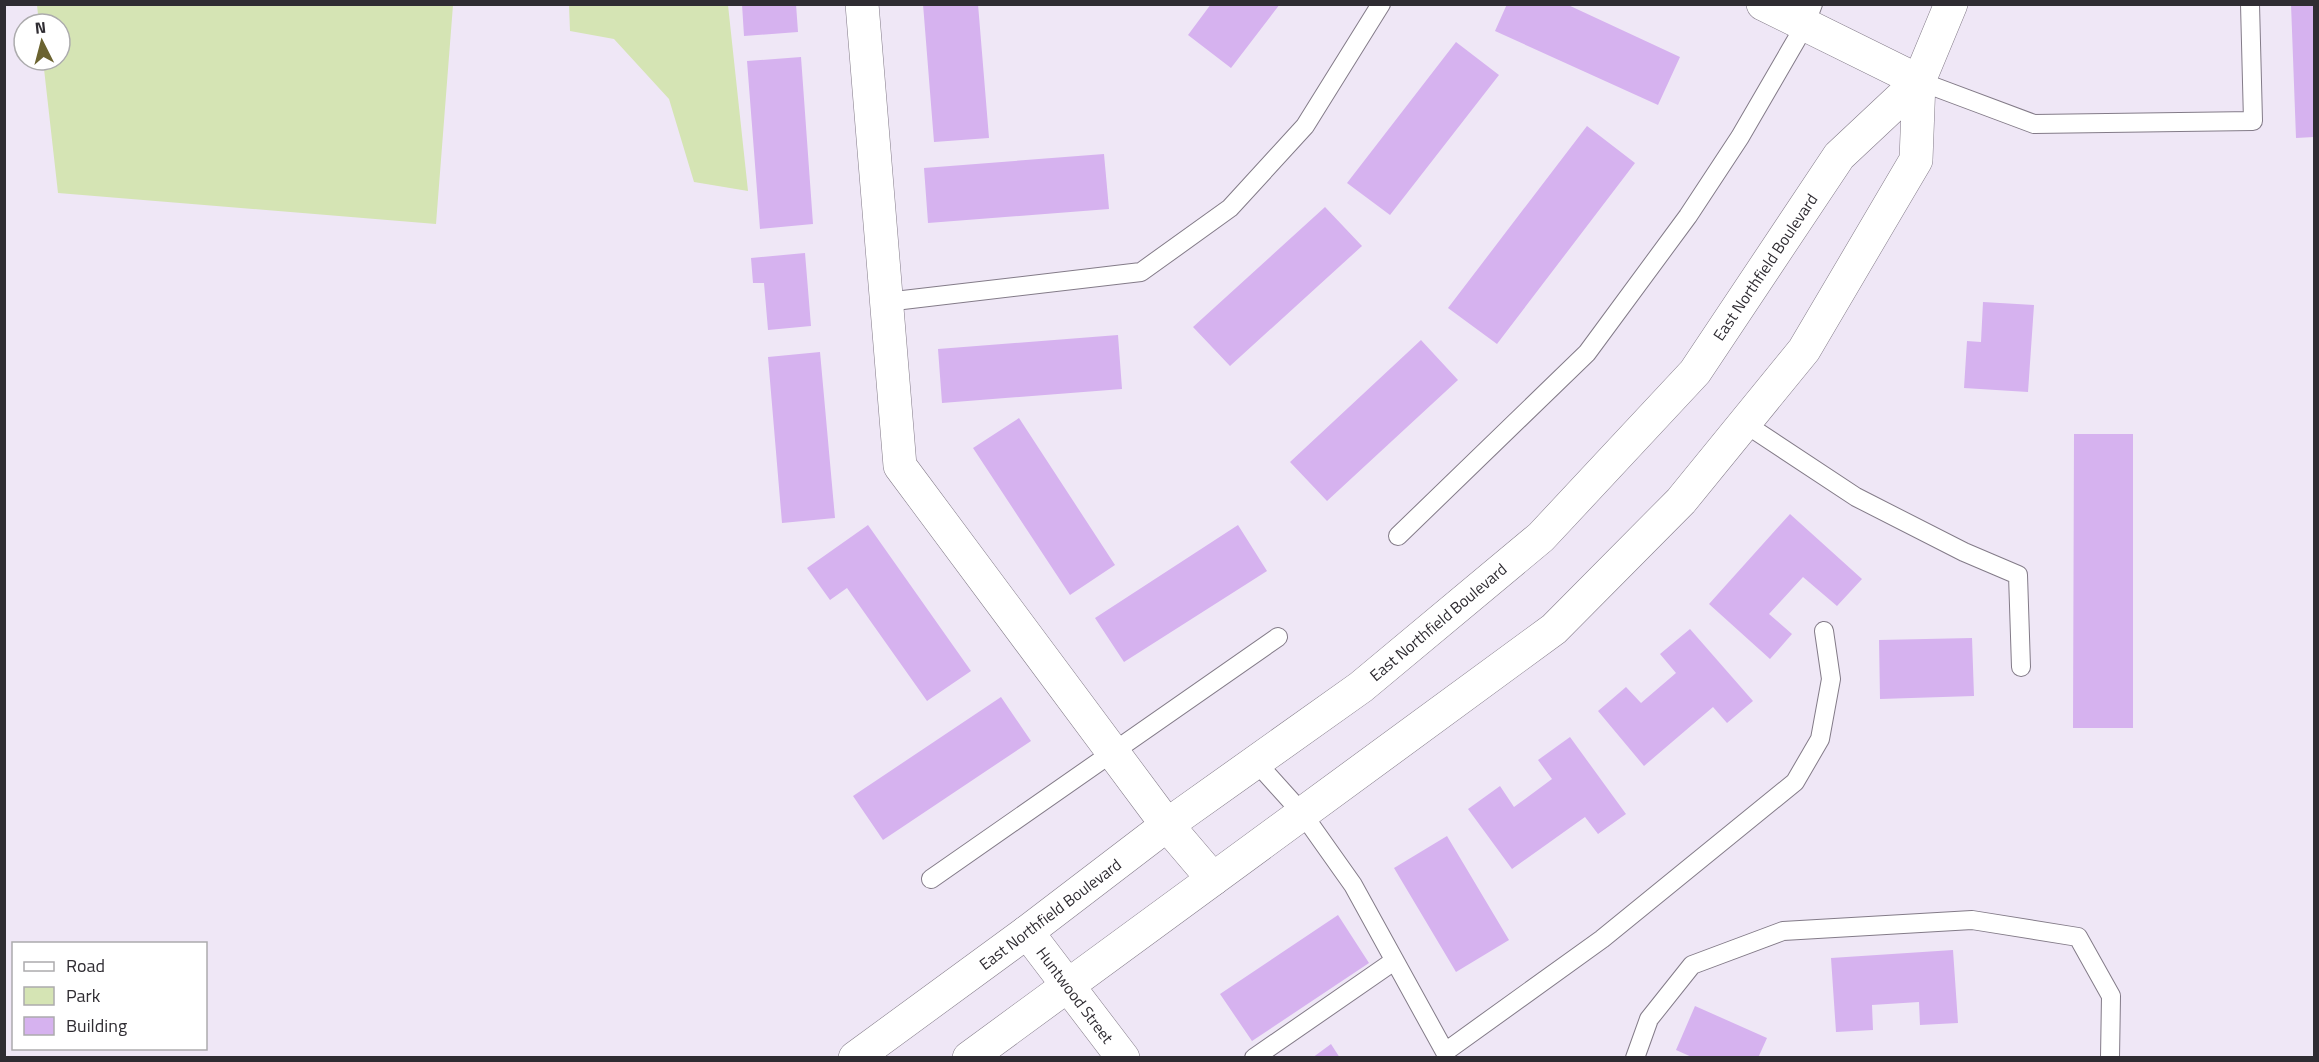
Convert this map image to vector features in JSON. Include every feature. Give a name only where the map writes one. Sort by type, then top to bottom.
[{"type":"main road","points":[[862,4],[900,466],[1167,825],[1213,879]]},
{"type":"main road","points":[[1763,4],[1809,15],[1919,81]]},
{"type":"main road","name":"East Northfield Boulevard","points":[[969,1058],[1554,629],[1681,501],[1804,350],[1917,160],[1919,81],[1952,4]]},
{"type":"main road","name":"East Northfield Boulevard","points":[[855,1058],[1027,932],[1167,825],[1360,687],[1541,537],[1695,372],[1839,156],[1919,81]]},
{"type":"main road","name":"Huntwood Street","points":[[1027,932],[1123,1058]]},
{"type":"lane","points":[[886,302],[1141,272],[1230,208],[1305,126],[1380,4]]},
{"type":"lane","points":[[1919,81],[2034,124],[2253,121],[2250,4]]},
{"type":"lane","points":[[1398,536],[1587,353],[1688,216],[1734,147],[1809,15]]},
{"type":"lane","points":[[1744,423],[1856,497],[1964,552],[2018,575],[2021,667]]},
{"type":"lane","points":[[1256,762],[1302,813],[1353,885],[1445,1052],[1602,939],[1795,782],[1820,739],[1831,680],[1824,632]]},
{"type":"lane","points":[[931,879],[1278,637]]},
{"type":"lane","points":[[1635,1058],[1649,1019],[1692,965],[1783,932],[1972,920],[2078,937],[2111,996],[2110,1058]]},
{"type":"lane","points":[[1254,1058],[1394,961]]},
{"type":"green space","points":[[37,5],[453,5],[436,224],[58,193],[44,72],[72,72],[72,12],[38,12]]},
{"type":"green space","points":[[569,5],[728,5],[748,191],[694,182],[669,99],[614,39],[570,31]]},
{"type":"building","points":[[742,4],[796,4],[798,32],[744,36]]},
{"type":"building","points":[[923,4],[978,4],[989,138],[934,142]]},
{"type":"building","points":[[1211,4],[1280,4],[1231,68],[1188,35]]},
{"type":"building","points":[[1507,4],[1566,4],[1680,57],[1658,105],[1495,31]]},
{"type":"building","points":[[2291,4],[2314,4],[2314,137],[2296,138]]},
{"type":"building","points":[[1456,42],[1499,75],[1390,215],[1347,183]]},
{"type":"building","points":[[801,57],[813,224],[760,229],[747,61]]},
{"type":"building","points":[[1587,126],[1635,163],[1497,344],[1448,308]]},
{"type":"building","points":[[1104,154],[1109,209],[928,223],[924,168]]},
{"type":"building","points":[[1325,207],[1362,246],[1230,366],[1193,327]]},
{"type":"building","points":[[805,253],[811,326],[768,330],[764,283],[753,283],[751,258]]},
{"type":"building","points":[[1983,302],[2034,305],[2028,392],[1964,388],[1967,341],[1981,342]]},
{"type":"building","points":[[1118,335],[1122,389],[942,403],[938,349]]},
{"type":"building","points":[[1421,340],[1458,380],[1327,501],[1290,462]]},
{"type":"building","points":[[820,352],[835,518],[782,523],[768,357]]},
{"type":"building","points":[[1019,418],[1115,565],[1070,595],[973,448]]},
{"type":"building","points":[[2074,434],[2133,434],[2133,728],[2073,728]]},
{"type":"building","points":[[1790,514],[1862,579],[1837,606],[1803,577],[1769,614],[1792,634],[1770,659],[1709,604]]},
{"type":"building","points":[[868,525],[971,671],[927,701],[847,588],[830,600],[807,568]]},
{"type":"building","points":[[1238,525],[1267,571],[1124,662],[1095,618]]},
{"type":"building","points":[[1690,629],[1753,701],[1727,723],[1713,707],[1644,766],[1598,711],[1626,687],[1641,703],[1676,673],[1660,654]]},
{"type":"building","points":[[1972,638],[1974,696],[1880,699],[1879,640]]},
{"type":"building","points":[[1001,697],[1031,741],[883,840],[853,796]]},
{"type":"building","points":[[1570,737],[1626,814],[1598,834],[1585,817],[1512,869],[1468,809],[1500,786],[1514,807],[1552,779],[1538,760]]},
{"type":"building","points":[[1447,836],[1509,940],[1456,972],[1394,868]]},
{"type":"building","points":[[1338,915],[1369,963],[1252,1041],[1220,994]]},
{"type":"building","points":[[1953,950],[1958,1023],[1920,1025],[1919,1002],[1872,1005],[1873,1030],[1836,1032],[1831,958]]},
{"type":"building","points":[[1695,1006],[1767,1038],[1758,1058],[1694,1058],[1676,1050]]},
{"type":"building","points":[[1331,1044],[1340,1058],[1312,1058]]}]
